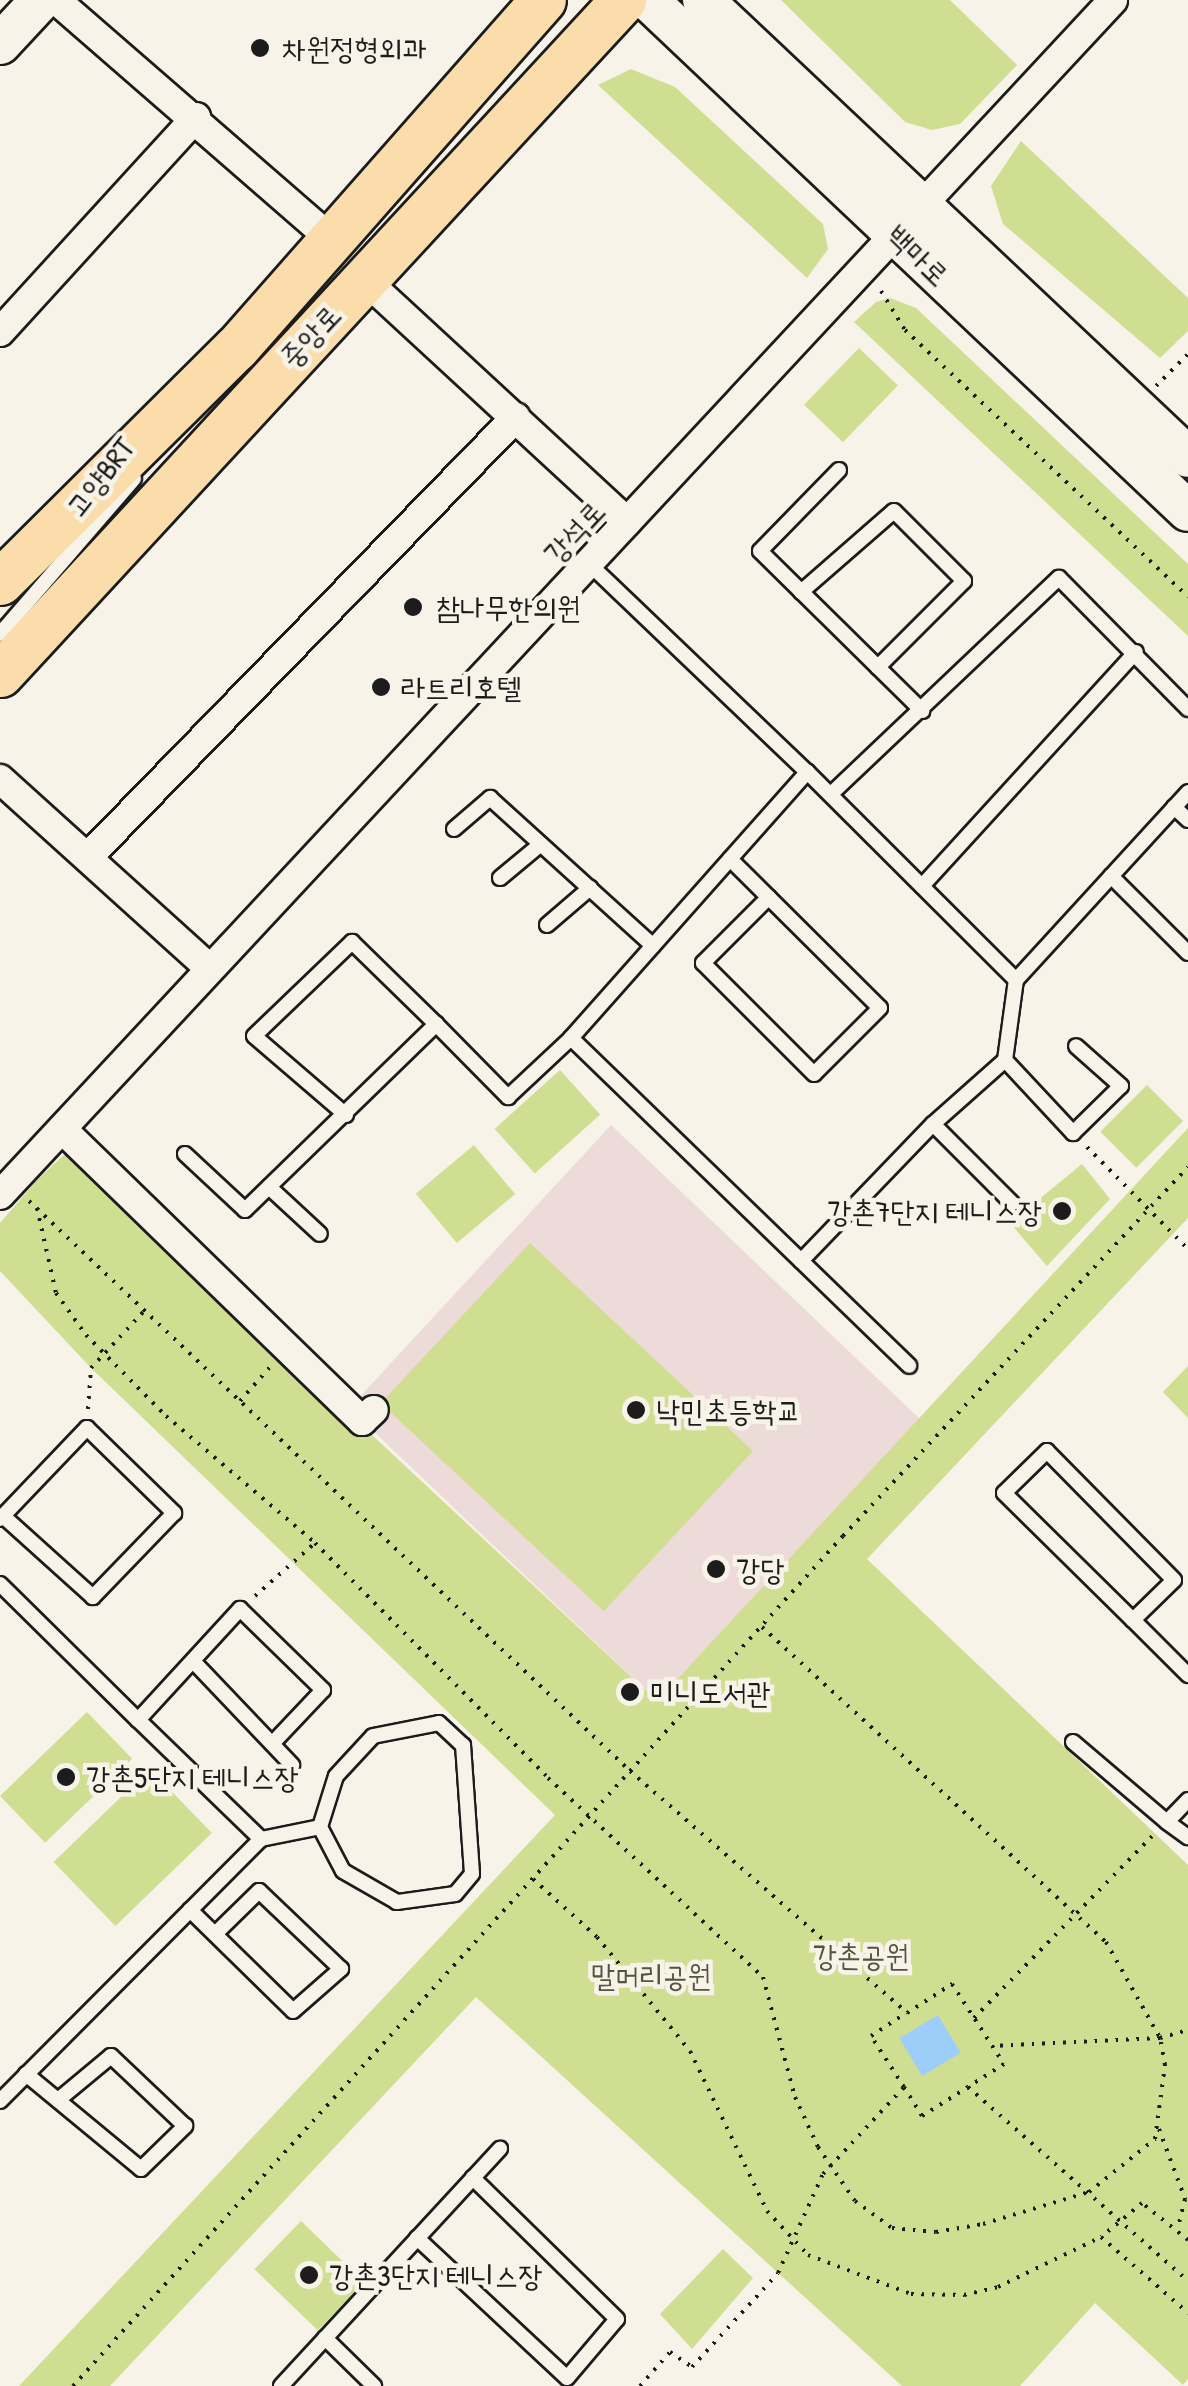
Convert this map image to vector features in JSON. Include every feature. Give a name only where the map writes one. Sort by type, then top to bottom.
[{"type":"main road","name":"중앙로","points":[[0,582],[236,348],[543,0]]},
{"type":"main road","name":"중앙로","points":[[0,674],[623,0]]},
{"type":"main road","name":"백마로","points":[[648,0],[1188,457]]},
{"type":"main road","name":"백마로","points":[[703,0],[910,223],[1188,511]]},
{"type":"street","name":"강석로","points":[[12,1195],[62,1129],[910,223],[1112,0]]},
{"type":"street","points":[[27,12],[196,116],[332,240]]},
{"type":"street","points":[[0,332],[196,116]]},
{"type":"street","points":[[364,279],[627,522]]},
{"type":"street","points":[[89,856],[516,417]]},
{"type":"street","points":[[0,779],[210,969]]},
{"type":"street","points":[[62,1129],[362,1421],[374,1410]]},
{"type":"lane","name":"고양BRT","points":[[0,634],[76,552],[236,348]]},
{"type":"lane","points":[[840,470],[760,552],[922,710]]},
{"type":"lane","points":[[801,592],[894,511],[964,581],[878,667]]},
{"type":"lane","points":[[589,564],[831,794],[1016,980]]},
{"type":"lane","points":[[831,794],[1059,578],[1188,708]]},
{"type":"lane","points":[[922,886],[1136,652]]},
{"type":"lane","points":[[346,1115],[254,1036],[352,942],[508,1097],[571,1038],[808,772]]},
{"type":"lane","points":[[802,1261],[933,1124],[1005,1060],[1016,980],[1188,792]]},
{"type":"lane","points":[[454,830],[490,798],[653,946]]},
{"type":"lane","points":[[1174,807],[1188,820]]},
{"type":"lane","points":[[500,878],[541,844]]},
{"type":"lane","points":[[730,859],[769,897],[880,1008],[814,1074],[703,963],[769,897]]},
{"type":"lane","points":[[1111,876],[1188,953]]},
{"type":"lane","points":[[547,925],[590,888]]},
{"type":"lane","points":[[185,1154],[244,1210],[436,1024]]},
{"type":"lane","points":[[571,1038],[910,1366]]},
{"type":"lane","points":[[1005,1060],[1073,1133],[1122,1086],[1076,1046]]},
{"type":"lane","points":[[933,1124],[1012,1203]]},
{"type":"lane","points":[[269,1187],[320,1234]]},
{"type":"lane","points":[[87,1428],[174,1513],[93,1597],[2,1517],[87,1428]]},
{"type":"lane","points":[[1133,1620],[1174,1580],[1047,1450],[1004,1493],[1133,1620],[1188,1674]]},
{"type":"lane","points":[[0,1584],[261,1839]]},
{"type":"lane","points":[[138,1720],[240,1610],[323,1690],[272,1744]]},
{"type":"lane","points":[[193,1661],[292,1765]]},
{"type":"lane","points":[[439,1722],[462,1745],[472,1874],[455,1894],[397,1902],[343,1871],[320,1827],[336,1776],[374,1736],[439,1722]]},
{"type":"lane","points":[[1073,1742],[1188,1837]]},
{"type":"lane","points":[[1167,1822],[1188,1800]]},
{"type":"lane","points":[[0,2100],[261,1839],[320,1827]]},
{"type":"lane","points":[[190,1910],[293,2011],[341,1969],[259,1890],[216,1933]]},
{"type":"lane","points":[[26,2074],[141,2169],[185,2126],[112,2056],[58,2100]]},
{"type":"lane","points":[[281,2386],[500,2148]]},
{"type":"lane","points":[[417,2238],[567,2378],[617,2319],[473,2178]]},
{"type":"lane","points":[[325,2338],[374,2386]]},
{"type":"path","points":[[881,291],[905,330],[1188,597]]},
{"type":"path","points":[[1153,390],[1188,354]]},
{"type":"path","points":[[1073,1133],[1188,1249]]},
{"type":"path","points":[[73,2386],[588,1816],[1188,1167]]},
{"type":"path","points":[[12,1195],[37,1208],[630,1771],[907,2013]]},
{"type":"path","points":[[37,1208],[56,1293],[106,1353],[166,1416],[316,1543],[588,1816],[764,1978],[795,2097],[831,2166],[856,2201],[892,2228],[922,2231],[984,2224],[1089,2192],[1159,2130]]},
{"type":"path","points":[[87,1428],[91,1368],[145,1310]]},
{"type":"path","points":[[240,1401],[287,1347]]},
{"type":"path","points":[[240,1610],[316,1543]]},
{"type":"path","points":[[762,1626],[1106,1942],[1160,2038],[1165,2065],[1159,2130],[1185,2200],[1177,2231]]},
{"type":"path","points":[[974,2018],[1167,1822]]},
{"type":"path","points":[[532,1878],[597,1937],[690,2051],[767,2211],[796,2244],[876,2285],[911,2294],[964,2295],[998,2287],[1101,2237],[1142,2204],[1188,2240]]},
{"type":"path","points":[[952,1984],[1004,2064],[922,2116],[871,2036],[907,2013],[952,1984]]},
{"type":"path","points":[[992,2046],[1160,2038],[1188,2030]]},
{"type":"path","points":[[640,2386],[670,2352],[692,2367],[796,2244],[815,2190],[831,2166],[904,2087]]},
{"type":"path","points":[[968,2087],[1188,2281]]},
{"type":"path","points":[[1101,2237],[1188,2313]]},
{"type":"shaded area","name":"낙민초등학교","points":[[611,1125],[921,1420],[657,1701],[372,1430],[354,1403]]},
{"type":"green space","points":[[781,0],[950,0],[1017,65],[960,124],[932,130],[905,122]]},
{"type":"green space","points":[[631,69],[675,87],[823,224],[828,249],[807,278],[598,85]]},
{"type":"green space","points":[[1021,141],[1188,298],[1188,331],[1160,358],[1003,224],[991,186]]},
{"type":"green space","points":[[890,298],[916,308],[1188,564],[1188,636],[854,322],[876,302]]},
{"type":"green space","points":[[859,348],[898,386],[843,442],[804,405]]},
{"type":"green space","points":[[560,1070],[600,1115],[535,1173],[495,1129]]},
{"type":"green space","points":[[1147,1085],[1183,1121],[1136,1168],[1100,1132]]},
{"type":"green space","name":"강촌공원","points":[[1188,1128],[1188,1218],[867,1559],[1188,1865],[1188,2379],[1183,2385],[1095,2303],[1020,2386],[902,2386],[476,1997],[110,2386],[19,2386],[555,1815],[91,1368],[0,1271],[0,1223],[38,1179],[68,1151],[657,1701]]},
{"type":"green space","points":[[474,1145],[515,1194],[457,1243],[416,1194]]},
{"type":"green space","name":"강촌7단지 테니스장","points":[[1082,1164],[1110,1199],[1047,1266],[1010,1223]]},
{"type":"green space","points":[[530,1243],[753,1451],[604,1611],[381,1403]]},
{"type":"green space","points":[[1188,1366],[1188,1418],[1163,1392]]},
{"type":"green space","name":"강촌5단지 테니스장","points":[[87,1712],[132,1759],[45,1843],[0,1796]]},
{"type":"green space","points":[[150,1769],[212,1833],[115,1926],[54,1862]]},
{"type":"green space","name":"강촌3단지 테니스장","points":[[301,2221],[364,2282],[318,2330],[254,2269]]},
{"type":"green space","points":[[723,2249],[753,2278],[692,2349],[660,2314]]},
{"type":"water","points":[[938,2015],[961,2053],[922,2076],[899,2038]]},
{"type":"place","name":"차원정형외과","points":[[260,48]]},
{"type":"place","name":"참나무한의원","points":[[413,607]]},
{"type":"place","name":"라트리호텔","points":[[381,687]]},
{"type":"place","name":"강촌7단지 테니스장","points":[[1062,1211]]},
{"type":"place","name":"낙민초등학교","points":[[636,1410]]},
{"type":"place","name":"강당","points":[[716,1569]]},
{"type":"place","name":"미니도서관","points":[[630,1692]]},
{"type":"place","name":"강촌5단지 테니스장","points":[[66,1777]]},
{"type":"place","name":"강촌3단지 테니스장","points":[[309,2275]]},
{"type":"park label","name":"말머리공원","points":[[651,1975]]}]
